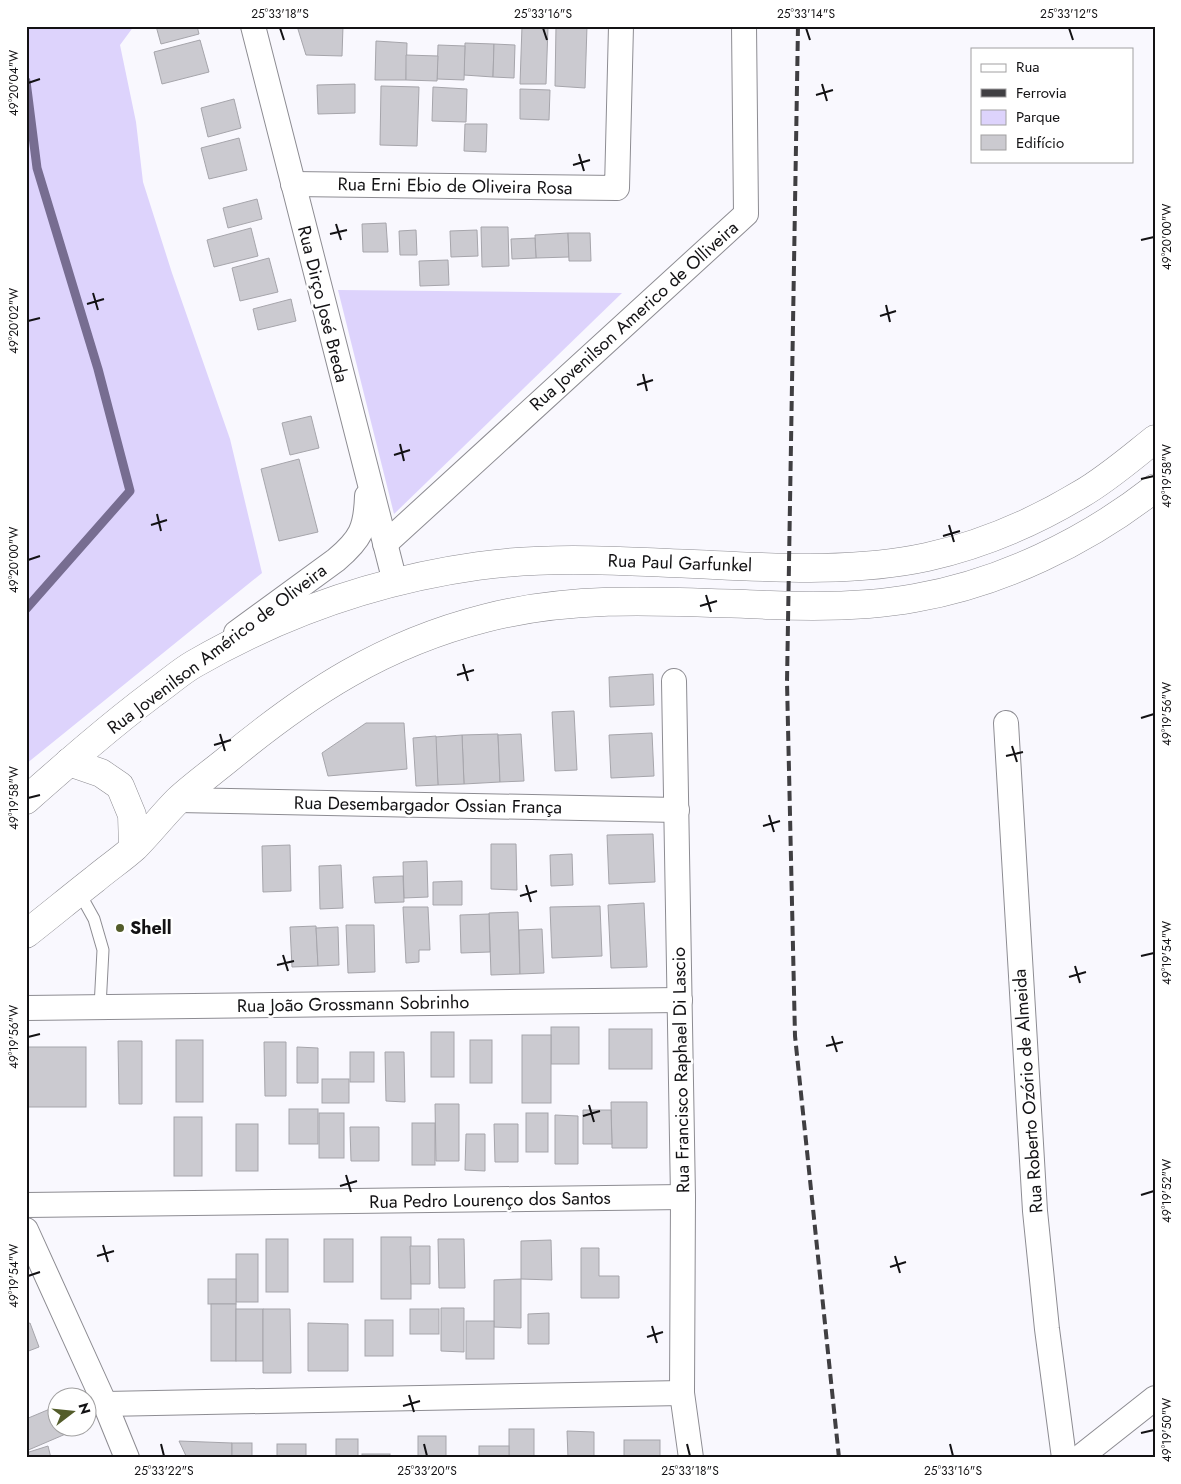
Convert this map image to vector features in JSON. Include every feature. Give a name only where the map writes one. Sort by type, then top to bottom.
[{"type":"main road","name":"Rua Paul Garfunkel","points":[[192,665],[299,613],[352,594],[438,572],[531,560],[581,559],[772,567],[856,565],[925,557],[968,546],[1049,512],[1083,493],[1155,439]]},
{"type":"main road","points":[[26,934],[133,848],[178,800],[291,709],[337,679],[383,654],[435,632],[488,617],[538,608],[590,602],[634,600],[774,606],[827,606],[866,604],[946,592],[1025,564],[1078,539],[1113,518],[1155,488]]},
{"type":"main road","name":"Rua Jovenilson Américo de Oliveira","points":[[26,800],[145,700],[192,665]]},
{"type":"main road","points":[[69,762],[101,773],[120,786],[132,815],[133,848]]},
{"type":"street","name":"Rua Dirço José Breda","points":[[253,26],[395,582]]},
{"type":"street","name":"Rua Erni Ebio de Oliveira Rosa","points":[[292,184],[617,188],[621,26]]},
{"type":"street","name":"Rua Jovenilson Americo de Olliveira","points":[[385,544],[746,214],[744,26]]},
{"type":"street","name":"Rua Jovenilson Américo de Oliveira","points":[[192,665],[351,548],[361,534],[366,514],[367,476]]},
{"type":"street","name":"Rua Francisco Raphael Di Lascio","points":[[674,681],[683,1197],[682,1393],[691,1458]]},
{"type":"street","name":"Rua Roberto Ozório de Almeida","points":[[1006,723],[1035,1211],[1047,1329],[1064,1458]]},
{"type":"street","name":"Rua Desembargador Ossian França","points":[[178,800],[677,810]]},
{"type":"street","name":"Rua João Grossmann Sobrinho","points":[[26,1008],[680,1000]]},
{"type":"street","name":"Rua Pedro Lourenço dos Santos","points":[[26,1205],[683,1197]]},
{"type":"street","points":[[26,1230],[105,1404],[127,1458]]},
{"type":"street","points":[[105,1404],[682,1393]]},
{"type":"street","points":[[1079,1458],[1155,1398]]},
{"type":"lane","points":[[79,892],[94,919],[103,950],[100,1007]]},
{"type":"green space","points":[[26,26],[134,26],[120,45],[136,122],[143,182],[172,273],[230,439],[262,573],[26,764]]},
{"type":"green space","points":[[338,290],[622,293],[394,514]]},
{"type":"building","points":[[156,26],[197,26],[199,34],[161,44]]},
{"type":"building","points":[[297,26],[343,26],[342,56],[306,55]]},
{"type":"building","points":[[522,26],[548,27],[546,84],[520,84]]},
{"type":"building","points":[[556,26],[587,26],[585,88],[555,86]]},
{"type":"building","points":[[200,40],[209,72],[162,84],[154,52]]},
{"type":"building","points":[[376,41],[407,43],[406,80],[375,80]]},
{"type":"building","points":[[465,43],[494,44],[493,77],[464,75]]},
{"type":"building","points":[[494,44],[515,45],[514,78],[493,77]]},
{"type":"building","points":[[438,45],[465,46],[464,80],[437,79]]},
{"type":"building","points":[[406,55],[438,56],[437,81],[406,80]]},
{"type":"building","points":[[355,84],[355,113],[318,114],[317,85]]},
{"type":"building","points":[[381,86],[419,87],[417,146],[380,145]]},
{"type":"building","points":[[433,87],[467,89],[466,122],[432,121]]},
{"type":"building","points":[[520,89],[550,90],[549,120],[520,119]]},
{"type":"building","points":[[234,99],[241,128],[208,137],[201,108]]},
{"type":"building","points":[[465,124],[487,124],[486,152],[464,151]]},
{"type":"building","points":[[239,138],[247,170],[209,179],[201,148]]},
{"type":"building","points":[[257,199],[262,219],[228,228],[223,208]]},
{"type":"building","points":[[386,223],[388,252],[363,252],[362,224]]},
{"type":"building","points":[[481,227],[508,227],[509,266],[482,267]]},
{"type":"building","points":[[251,228],[258,256],[214,267],[207,240]]},
{"type":"building","points":[[416,230],[417,255],[400,255],[399,231]]},
{"type":"building","points":[[477,230],[478,256],[451,257],[450,231]]},
{"type":"building","points":[[568,233],[569,257],[536,258],[535,235]]},
{"type":"building","points":[[568,233],[590,233],[591,261],[569,261]]},
{"type":"building","points":[[535,238],[536,258],[512,259],[511,239]]},
{"type":"building","points":[[269,258],[278,292],[240,301],[232,268]]},
{"type":"building","points":[[448,260],[449,285],[420,286],[419,261]]},
{"type":"building","points":[[291,299],[296,321],[258,330],[253,309]]},
{"type":"building","points":[[311,416],[319,448],[290,455],[282,423]]},
{"type":"building","points":[[299,459],[318,532],[279,541],[261,469]]},
{"type":"building","points":[[653,674],[654,705],[610,707],[609,677]]},
{"type":"building","points":[[574,711],[577,770],[555,771],[552,712]]},
{"type":"building","points":[[366,723],[404,723],[407,769],[328,776],[322,753]]},
{"type":"building","points":[[652,733],[654,776],[611,778],[609,735]]},
{"type":"building","points":[[498,734],[500,782],[464,784],[462,735]]},
{"type":"building","points":[[521,734],[524,781],[500,782],[498,735]]},
{"type":"building","points":[[462,735],[464,784],[438,785],[435,737]]},
{"type":"building","points":[[436,736],[438,785],[416,786],[413,738]]},
{"type":"building","points":[[653,834],[655,882],[609,884],[607,835]]},
{"type":"building","points":[[491,844],[516,844],[517,890],[491,889]]},
{"type":"building","points":[[290,845],[291,891],[263,892],[262,846]]},
{"type":"building","points":[[572,854],[573,885],[551,886],[550,855]]},
{"type":"building","points":[[427,861],[428,897],[404,898],[403,862]]},
{"type":"building","points":[[341,865],[343,908],[320,909],[319,866]]},
{"type":"building","points":[[403,876],[404,902],[375,903],[373,877]]},
{"type":"building","points":[[462,881],[462,905],[433,905],[433,882]]},
{"type":"building","points":[[644,903],[647,967],[611,968],[608,905]]},
{"type":"building","points":[[600,906],[602,956],[552,958],[550,907]]},
{"type":"building","points":[[403,907],[428,907],[430,950],[419,950],[419,962],[406,963]]},
{"type":"building","points":[[518,912],[520,974],[491,975],[489,913]]},
{"type":"building","points":[[489,914],[490,952],[461,953],[460,915]]},
{"type":"building","points":[[346,925],[374,925],[375,972],[348,973]]},
{"type":"building","points":[[316,926],[318,966],[292,967],[290,927]]},
{"type":"building","points":[[338,927],[339,965],[318,966],[316,928]]},
{"type":"building","points":[[542,929],[544,973],[520,974],[519,930]]},
{"type":"building","points":[[551,1027],[579,1027],[579,1064],[551,1064]]},
{"type":"building","points":[[609,1029],[652,1029],[652,1069],[609,1069]]},
{"type":"building","points":[[431,1032],[454,1032],[454,1077],[431,1077]]},
{"type":"building","points":[[522,1035],[551,1035],[551,1103],[522,1103]]},
{"type":"building","points":[[176,1040],[203,1040],[203,1102],[176,1102]]},
{"type":"building","points":[[470,1040],[492,1040],[492,1083],[470,1083]]},
{"type":"building","points":[[118,1041],[142,1041],[142,1104],[119,1104]]},
{"type":"building","points":[[264,1042],[286,1042],[286,1096],[265,1096]]},
{"type":"building","points":[[26,1047],[86,1047],[86,1107],[26,1107]]},
{"type":"building","points":[[297,1047],[318,1048],[318,1083],[297,1083]]},
{"type":"building","points":[[350,1052],[374,1052],[374,1082],[350,1082]]},
{"type":"building","points":[[385,1052],[404,1052],[405,1102],[386,1101]]},
{"type":"building","points":[[322,1079],[349,1079],[349,1103],[322,1103]]},
{"type":"building","points":[[611,1102],[647,1102],[647,1148],[612,1148]]},
{"type":"building","points":[[435,1104],[459,1104],[459,1161],[436,1161]]},
{"type":"building","points":[[289,1109],[318,1109],[318,1144],[289,1144]]},
{"type":"building","points":[[583,1110],[611,1110],[612,1144],[583,1144]]},
{"type":"building","points":[[319,1113],[344,1113],[344,1158],[319,1158]]},
{"type":"building","points":[[526,1113],[548,1113],[548,1152],[526,1152]]},
{"type":"building","points":[[555,1115],[578,1116],[578,1164],[555,1164]]},
{"type":"building","points":[[174,1117],[202,1117],[202,1176],[174,1176]]},
{"type":"building","points":[[412,1123],[435,1123],[435,1165],[412,1165]]},
{"type":"building","points":[[236,1124],[258,1124],[258,1171],[236,1171]]},
{"type":"building","points":[[494,1124],[518,1124],[518,1162],[495,1162]]},
{"type":"building","points":[[350,1127],[379,1127],[379,1161],[351,1161]]},
{"type":"building","points":[[466,1134],[485,1134],[485,1171],[465,1170]]},
{"type":"building","points":[[381,1237],[411,1237],[411,1299],[381,1299]]},
{"type":"building","points":[[266,1239],[288,1239],[288,1292],[266,1292]]},
{"type":"building","points":[[324,1239],[353,1239],[353,1282],[324,1282]]},
{"type":"building","points":[[438,1239],[464,1239],[465,1288],[439,1288]]},
{"type":"building","points":[[551,1240],[552,1280],[521,1279],[521,1241]]},
{"type":"building","points":[[410,1246],[430,1246],[430,1284],[411,1284]]},
{"type":"building","points":[[581,1248],[599,1248],[599,1276],[619,1276],[619,1298],[581,1298]]},
{"type":"building","points":[[236,1254],[258,1254],[258,1302],[236,1302]]},
{"type":"building","points":[[208,1279],[236,1279],[236,1304],[208,1304]]},
{"type":"building","points":[[521,1279],[521,1328],[494,1327],[494,1280]]},
{"type":"building","points":[[211,1304],[236,1304],[236,1361],[211,1361]]},
{"type":"building","points":[[441,1308],[464,1308],[464,1352],[441,1351]]},
{"type":"building","points":[[236,1309],[263,1309],[263,1361],[236,1361]]},
{"type":"building","points":[[263,1309],[290,1309],[291,1373],[263,1373]]},
{"type":"building","points":[[410,1309],[439,1309],[439,1334],[410,1334]]},
{"type":"building","points":[[549,1313],[549,1344],[528,1344],[528,1314]]},
{"type":"building","points":[[365,1320],[393,1320],[393,1356],[365,1356]]},
{"type":"building","points":[[466,1321],[494,1321],[494,1359],[466,1359]]},
{"type":"building","points":[[30,1323],[39,1347],[26,1352],[26,1324]]},
{"type":"building","points":[[308,1323],[348,1324],[348,1371],[308,1371]]},
{"type":"building","points":[[48,1410],[48,1436],[61,1436],[26,1451],[26,1419]]},
{"type":"building","points":[[509,1429],[534,1429],[534,1458],[509,1458]]},
{"type":"building","points":[[567,1431],[594,1432],[594,1458],[568,1458]]},
{"type":"building","points":[[418,1436],[446,1436],[446,1458],[418,1458]]},
{"type":"building","points":[[336,1439],[358,1439],[358,1458],[336,1458]]},
{"type":"building","points":[[624,1440],[660,1440],[660,1458],[624,1458]]},
{"type":"building","points":[[179,1441],[232,1443],[232,1458],[187,1458]]},
{"type":"building","points":[[232,1443],[252,1443],[252,1458],[232,1458]]},
{"type":"building","points":[[277,1444],[306,1444],[306,1458],[277,1458]]},
{"type":"building","points":[[48,1446],[51,1458],[26,1458],[26,1453]]},
{"type":"building","points":[[479,1446],[509,1446],[509,1458],[479,1458]]},
{"type":"building","points":[[362,1454],[390,1454],[390,1458],[362,1458]]},
{"type":"waterway","points":[[26,81],[37,168],[98,369],[130,491],[26,609]]},
{"type":"railway","points":[[798,26],[787,682],[795,1036],[839,1458]]},
{"type":"place","name":"Shell","points":[[120,928]]}]
